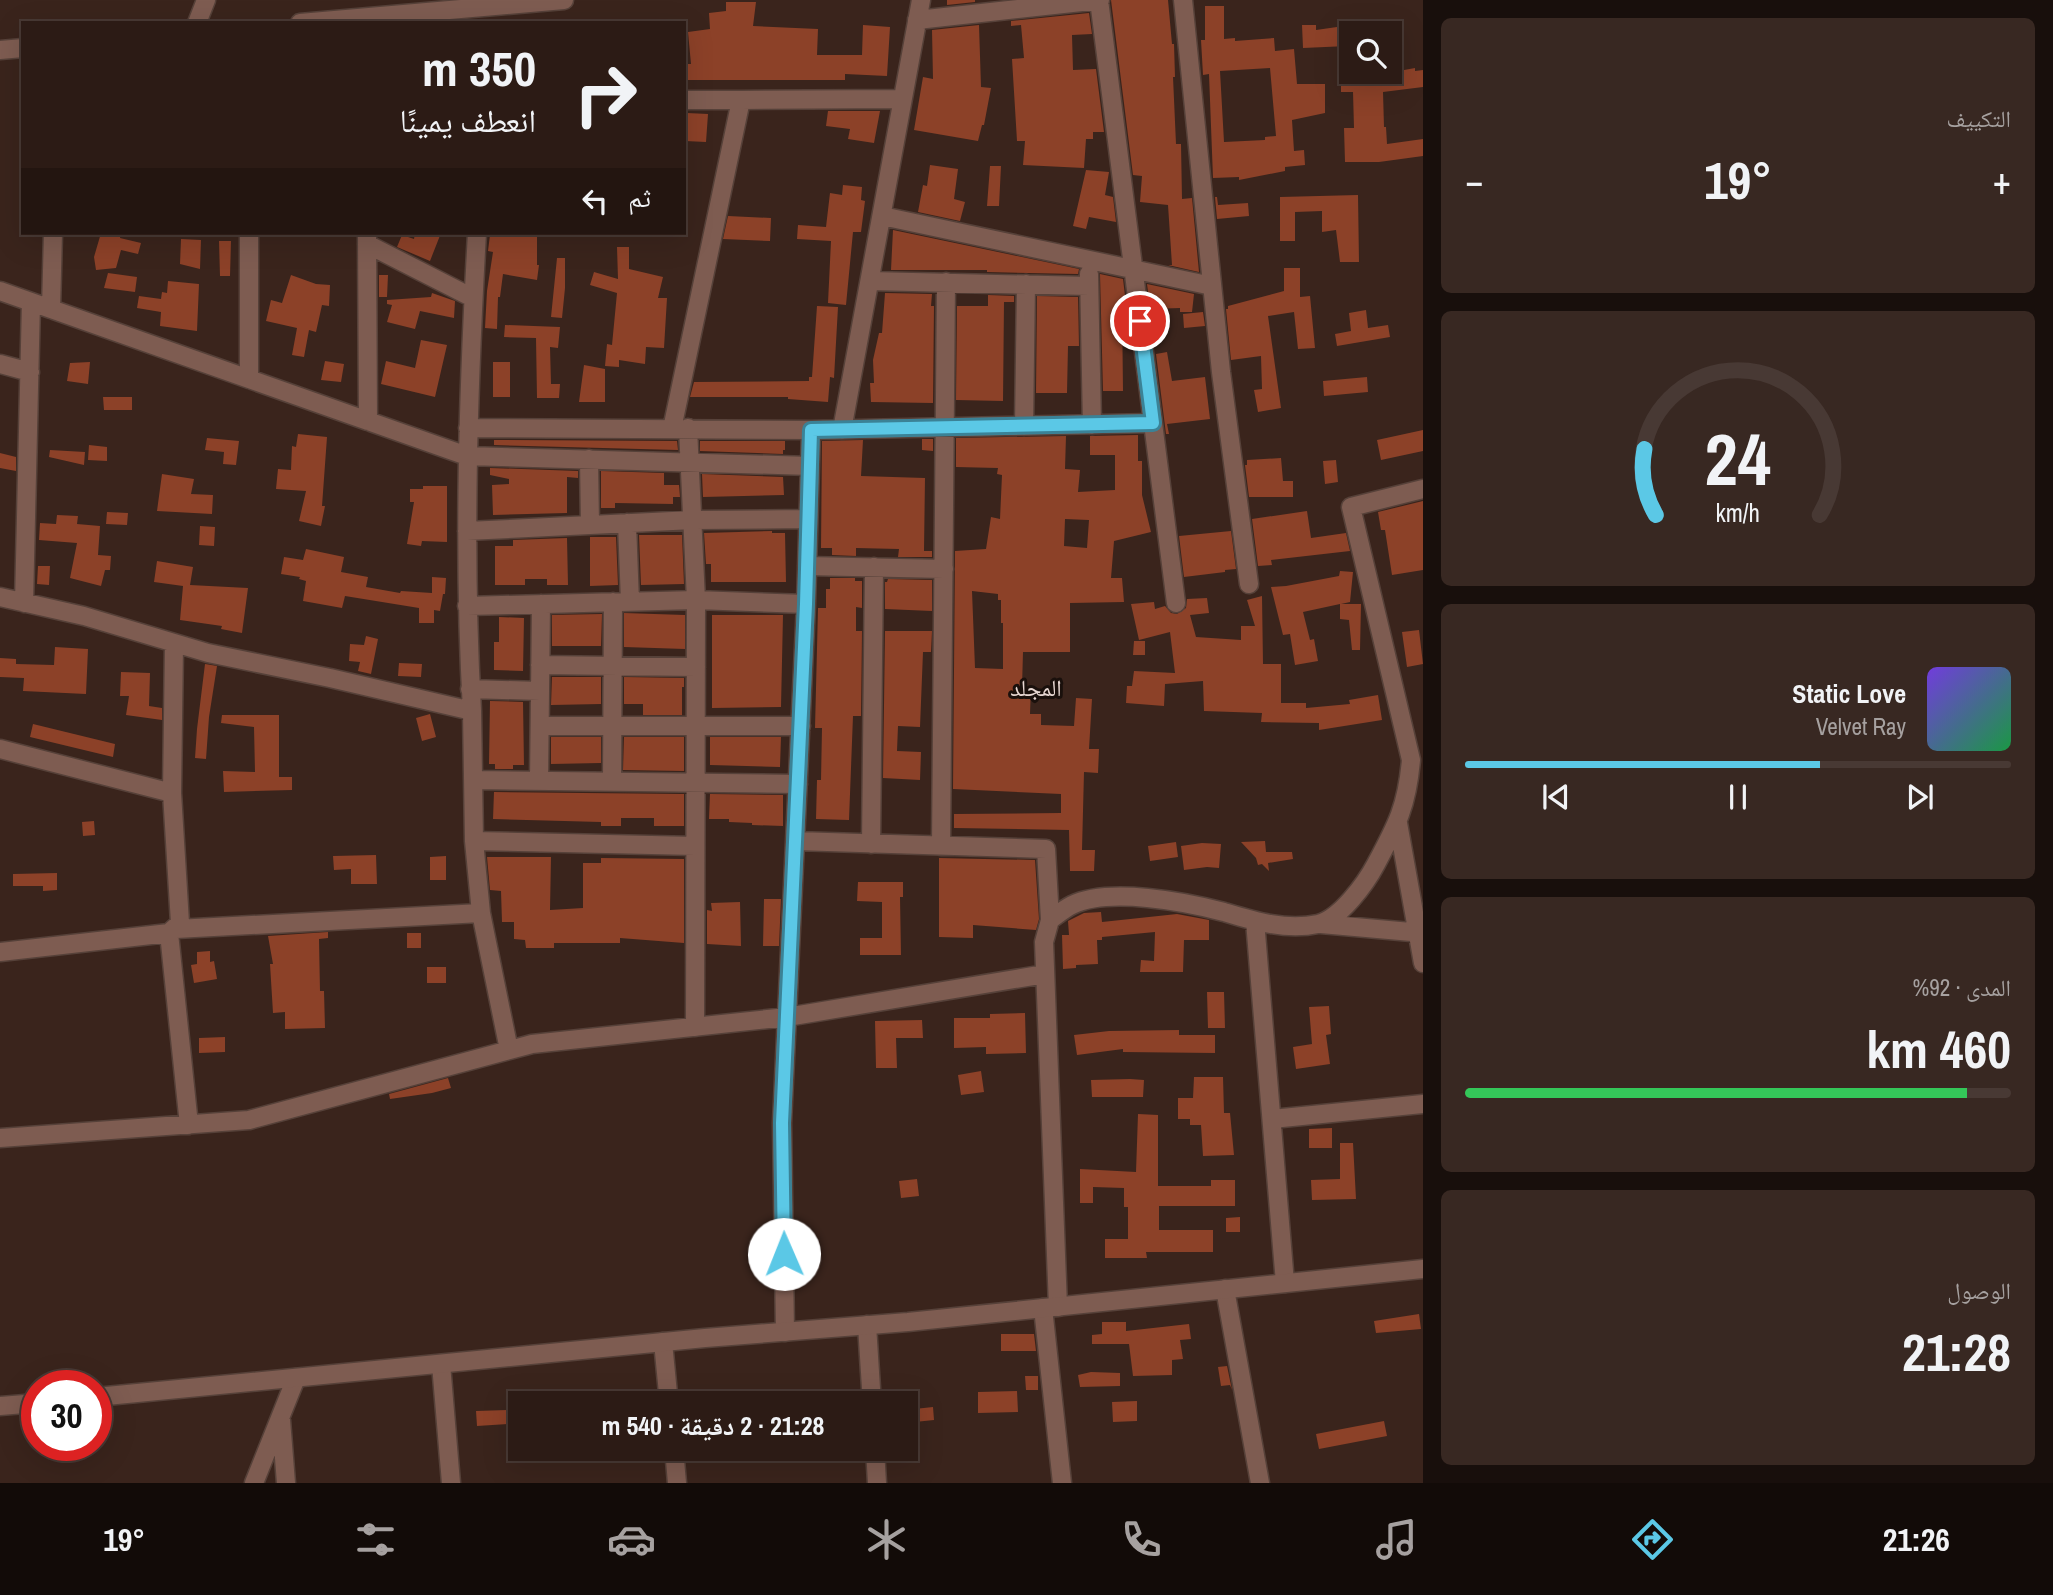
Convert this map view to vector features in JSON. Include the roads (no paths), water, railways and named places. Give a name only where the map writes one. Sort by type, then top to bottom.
[{"type":"street","points":[[198,21],[206,0]]},
{"type":"street","points":[[343,21],[492,9],[564,0]]},
{"type":"street","points":[[842,430],[921,0]]},
{"type":"street","points":[[917,20],[1100,0],[1175,603]]},
{"type":"street","points":[[1182,0],[1221,372],[1250,584]]},
{"type":"street","points":[[0,50],[21,48]]},
{"type":"street","points":[[686,100],[902,99]]},
{"type":"street","points":[[695,1027],[696,600],[690,462],[680,428],[741,100]]},
{"type":"street","points":[[882,216],[1212,286]]},
{"type":"street","points":[[51,309],[53,235]]},
{"type":"street","points":[[249,235],[249,379]]},
{"type":"street","points":[[477,235],[467,456],[467,606],[474,841],[481,914],[509,1050]]},
{"type":"street","points":[[368,421],[367,239],[473,298]]},
{"type":"street","points":[[1089,260],[1092,425]]},
{"type":"street","points":[[870,281],[1089,286]]},
{"type":"street","points":[[941,846],[946,282]]},
{"type":"street","points":[[1024,426],[1026,284]]},
{"type":"street","points":[[0,291],[467,456],[810,466]]},
{"type":"street","points":[[24,603],[31,302]]},
{"type":"street","points":[[0,364],[30,372]]},
{"type":"street","points":[[468,428],[842,430],[1153,423]]},
{"type":"street","points":[[785,1332],[782,1123],[801,726],[811,430]]},
{"type":"street","points":[[589,459],[590,525]]},
{"type":"street","points":[[1321,924],[1345,906],[1364,886],[1398,823],[1408,792],[1411,760],[1351,507],[1423,489]]},
{"type":"street","points":[[467,531],[693,520],[808,519]]},
{"type":"street","points":[[612,781],[612,665],[622,602],[627,523]]},
{"type":"street","points":[[807,566],[944,569]]},
{"type":"street","points":[[871,844],[874,568]]},
{"type":"street","points":[[0,597],[84,616],[174,644],[472,710]]},
{"type":"street","points":[[467,606],[696,600],[806,604]]},
{"type":"street","points":[[539,781],[541,604]]},
{"type":"street","points":[[174,644],[172,793],[181,915],[180,923],[173,931],[189,1125]]},
{"type":"street","points":[[540,665],[696,667]]},
{"type":"street","points":[[470,689],[540,691]]},
{"type":"street","points":[[540,726],[801,726]]},
{"type":"street","points":[[0,749],[172,793]]},
{"type":"street","points":[[474,780],[798,784]]},
{"type":"street","points":[[1398,823],[1420,933],[1423,963]]},
{"type":"street","points":[[474,841],[695,846]]},
{"type":"street","points":[[796,841],[1046,849],[1050,920],[1044,942],[1051,1307],[1062,1483]]},
{"type":"street","points":[[1050,920],[1073,904],[1097,898],[1141,897],[1205,907],[1285,926],[1321,924],[1420,933]]},
{"type":"street","points":[[0,952],[173,931],[481,914]]},
{"type":"street","points":[[1255,921],[1285,1283]]},
{"type":"street","points":[[0,1138],[249,1121],[532,1044],[787,1017],[1045,974]]},
{"type":"street","points":[[1272,1119],[1423,1104]]},
{"type":"street","points":[[112,1395],[867,1325],[1423,1269]]},
{"type":"street","points":[[1225,1289],[1260,1483]]},
{"type":"street","points":[[867,1325],[871,1391]]},
{"type":"street","points":[[663,1342],[668,1391]]},
{"type":"street","points":[[441,1364],[451,1483]]},
{"type":"street","points":[[254,1483],[296,1378]]},
{"type":"street","points":[[0,1406],[21,1404]]},
{"type":"street","points":[[280,1416],[286,1483]]},
{"type":"street","points":[[675,1461],[677,1483]]},
{"type":"street","points":[[876,1461],[877,1483]]},
{"type":"district","name":"المجلد","points":[[1036,687]]}]
